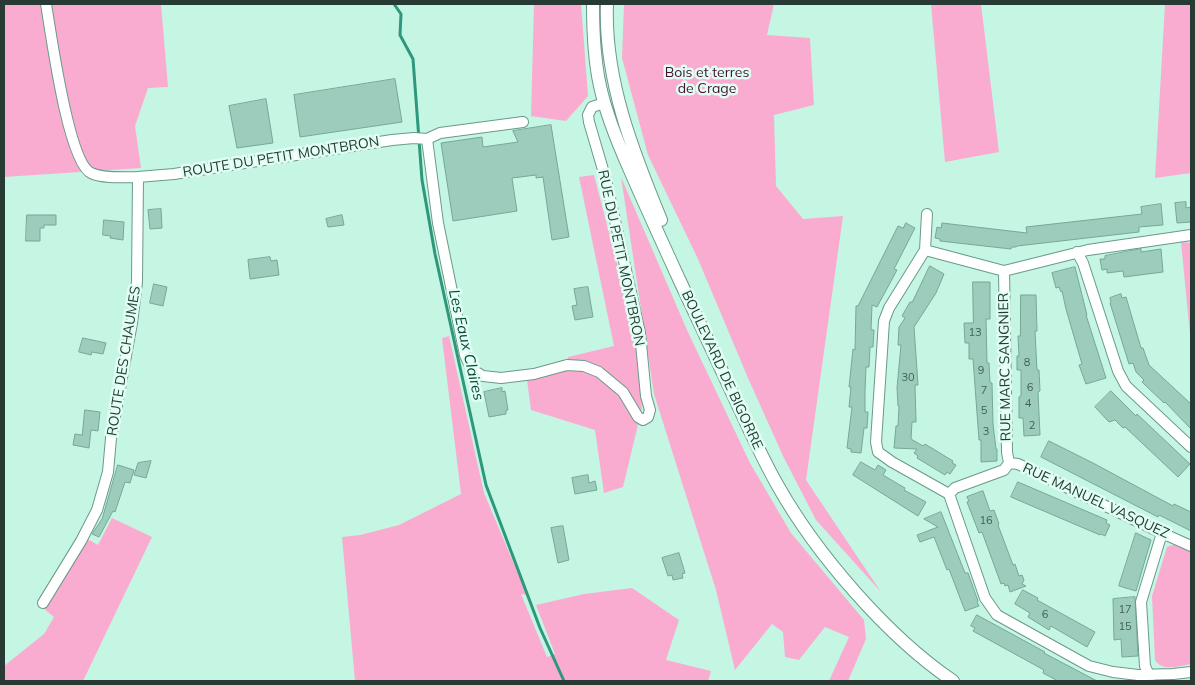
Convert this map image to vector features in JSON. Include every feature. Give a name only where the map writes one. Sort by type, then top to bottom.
[{"type":"main road","name":"BOULEVARD DE BIGORRE","points":[[593,4],[593,38],[600,86],[615,137],[650,217],[757,446],[778,486],[795,514],[831,562],[872,609],[913,651],[953,681]]},
{"type":"main road","name":"BOULEVARD DE BIGORRE","points":[[607,4],[611,67],[626,130],[639,166],[661,220],[784,481],[803,514],[839,560],[882,608],[912,640],[965,681]]},
{"type":"street","points":[[46,4],[70,131],[80,162],[90,173],[106,176],[138,177]]},
{"type":"street","name":"RUE DU PETIT MONTBRON","points":[[422,138],[465,355],[470,366],[483,376],[501,378],[534,374],[567,365],[584,366],[599,372],[623,392],[638,417],[643,420],[648,417],[650,410],[646,396],[640,332],[606,180],[588,115],[592,107],[604,103]]},
{"type":"street","name":"ROUTE DU PETIT MONTBRON","points":[[138,177],[174,174],[524,122]]},
{"type":"street","name":"ROUTE DES CHAUMES","points":[[43,604],[81,541],[97,510],[108,472],[111,438],[132,323],[137,282],[138,177]]},
{"type":"street","points":[[927,214],[925,250],[889,308],[884,320],[876,442],[878,452],[948,494],[985,598],[990,608],[997,615],[1090,666],[1149,678],[1191,672]]},
{"type":"street","points":[[925,250],[1004,271],[1077,252],[1160,238],[1191,235]]},
{"type":"street","points":[[1077,252],[1083,263],[1118,371],[1126,386],[1191,446]]},
{"type":"street","name":"RUE MARC SANGNIER","points":[[1004,271],[1007,452],[1009,463]]},
{"type":"street","name":"RUE MANUEL VASQUEZ","points":[[948,494],[955,488],[1004,470],[1009,463],[1018,464],[1191,546]]},
{"type":"street","points":[[1149,678],[1145,666],[1141,602],[1162,533]]},
{"type":"green space","points":[[4,4],[161,4],[168,87],[148,88],[135,126],[141,168],[4,177]]},
{"type":"green space","points":[[534,4],[581,4],[588,96],[566,121],[531,116]]},
{"type":"green space","name":"Bois et terres de Crage","points":[[624,4],[774,4],[767,35],[810,38],[814,105],[774,115],[776,186],[803,219],[843,216],[806,480],[881,592],[816,520],[783,456],[698,259],[648,155],[622,58]]},
{"type":"green space","points":[[931,4],[981,4],[999,152],[945,162]]},
{"type":"green space","points":[[1165,4],[1191,4],[1191,173],[1155,178]]},
{"type":"green space","points":[[594,175],[634,328],[642,408],[623,487],[604,493],[595,430],[531,410],[527,380],[565,370],[568,357],[614,346],[579,177]]},
{"type":"green space","points":[[621,177],[687,330],[750,463],[791,533],[864,620],[866,639],[848,681],[829,681],[849,637],[825,627],[799,660],[785,657],[783,632],[772,624],[735,670],[716,590],[654,394]]},
{"type":"green space","points":[[1181,242],[1191,243],[1191,345]]},
{"type":"green space","points":[[449,336],[484,493],[527,595],[521,594],[547,657],[555,654],[536,605],[584,594],[632,588],[679,620],[666,660],[711,671],[708,681],[355,681],[342,537],[360,535],[399,525],[461,494],[442,338]]},
{"type":"green space","points":[[112,518],[152,537],[83,681],[4,681],[4,666],[44,634],[54,617],[43,608],[86,538],[98,545]]},
{"type":"green space","points":[[1175,544],[1191,552],[1191,664],[1167,667],[1158,664],[1155,660],[1152,596],[1167,547]]},
{"type":"building","points":[[395,79],[402,122],[300,137],[294,95]]},
{"type":"building","points":[[266,99],[273,143],[237,148],[229,106]]},
{"type":"building","points":[[551,125],[569,237],[552,240],[543,177],[536,178],[536,175],[512,178],[517,211],[453,221],[441,143],[482,137],[483,147],[518,142],[513,131]]},
{"type":"building","points":[[1186,202],[1186,208],[1191,207],[1191,222],[1177,223],[1175,203]]},
{"type":"building","points":[[1161,204],[1163,225],[1139,227],[1139,232],[1017,246],[1011,249],[940,241],[940,239],[935,238],[937,227],[941,228],[942,223],[1027,233],[1026,227],[1142,214],[1141,207]]},
{"type":"building","points":[[161,209],[162,228],[150,229],[148,210]]},
{"type":"building","points":[[27,215],[56,215],[56,225],[44,225],[44,228],[40,228],[40,241],[26,241]]},
{"type":"building","points":[[342,215],[344,225],[328,227],[326,219]]},
{"type":"building","points":[[104,220],[124,222],[123,240],[103,235]]},
{"type":"building","points":[[906,223],[915,228],[894,269],[897,270],[877,307],[872,305],[871,330],[874,330],[873,347],[870,347],[869,367],[866,367],[865,391],[865,412],[868,412],[867,428],[864,428],[861,453],[851,452],[851,449],[847,448],[852,407],[849,407],[851,387],[849,387],[853,349],[855,350],[856,306],[858,306],[898,226],[903,228]]},
{"type":"building","points":[[1141,249],[1141,252],[1161,249],[1163,272],[1124,277],[1123,271],[1107,273],[1107,269],[1102,270],[1100,259],[1105,259],[1105,256]]},
{"type":"building","points":[[270,257],[271,261],[277,260],[279,275],[250,279],[248,260]]},
{"type":"building","points":[[930,266],[944,274],[936,293],[914,327],[918,385],[915,385],[916,422],[912,422],[911,439],[923,446],[925,444],[953,461],[952,463],[956,465],[950,474],[947,472],[945,475],[917,458],[918,456],[914,453],[917,449],[894,448],[899,406],[897,388],[901,345],[898,345],[899,327],[905,318],[902,316],[910,302],[912,302]]},
{"type":"building","points":[[1075,267],[1086,315],[1106,378],[1086,384],[1079,365],[1082,364],[1062,291],[1059,287],[1056,288],[1052,273]]},
{"type":"building","points":[[973,282],[990,282],[990,319],[986,319],[987,363],[989,363],[990,383],[992,383],[993,424],[997,461],[981,462],[981,440],[979,440],[973,359],[969,359],[969,343],[965,343],[964,323],[973,323]]},
{"type":"building","points":[[154,284],[167,287],[163,306],[150,303]]},
{"type":"building","points":[[588,287],[593,317],[575,320],[572,306],[577,305],[574,289]]},
{"type":"building","points":[[1121,294],[1122,298],[1126,297],[1141,348],[1143,348],[1149,365],[1191,404],[1191,429],[1142,382],[1144,380],[1136,372],[1133,363],[1129,364],[1110,303],[1110,298]]},
{"type":"building","points":[[1021,295],[1036,295],[1037,331],[1035,331],[1037,370],[1039,370],[1040,435],[1024,436],[1023,418],[1019,418],[1021,370],[1017,370],[1017,356],[1019,356],[1018,336],[1020,336]]},
{"type":"building","points":[[83,338],[106,343],[103,354],[92,352],[91,355],[79,352]]},
{"type":"building","points":[[502,388],[502,392],[505,391],[508,410],[506,410],[506,414],[489,417],[484,392]]},
{"type":"building","points":[[1111,391],[1190,464],[1178,477],[1125,427],[1123,428],[1115,420],[1109,422],[1095,407]]},
{"type":"building","points":[[85,410],[100,412],[98,431],[91,430],[89,448],[73,445],[75,434],[82,435]]},
{"type":"building","points":[[1049,441],[1173,506],[1174,504],[1191,512],[1191,531],[1159,515],[1158,517],[1041,457]]},
{"type":"building","points":[[151,461],[146,478],[134,475],[138,463]]},
{"type":"building","points":[[861,462],[875,470],[878,465],[886,470],[883,475],[905,488],[904,490],[926,502],[918,516],[853,475]]},
{"type":"building","points":[[118,465],[134,470],[130,483],[125,482],[115,512],[113,511],[99,537],[92,534],[102,519]]},
{"type":"building","points":[[588,475],[589,483],[595,481],[597,490],[575,494],[572,478]]},
{"type":"building","points":[[1018,482],[1107,520],[1106,523],[1110,525],[1105,536],[1011,497]]},
{"type":"building","points":[[983,491],[990,511],[994,510],[1013,565],[1015,564],[1019,576],[1022,575],[1024,580],[1022,584],[1026,586],[1010,592],[1008,585],[1001,584],[982,532],[979,533],[967,502],[969,501],[967,497]]},
{"type":"building","points":[[941,512],[965,573],[968,573],[978,601],[979,606],[965,611],[934,537],[920,542],[917,535],[938,527],[924,519]]},
{"type":"building","points":[[563,526],[569,560],[558,563],[551,528]]},
{"type":"building","points":[[1136,533],[1151,540],[1136,591],[1119,586]]},
{"type":"building","points":[[679,553],[685,573],[682,574],[683,578],[673,580],[672,575],[668,576],[662,558]]},
{"type":"building","points":[[1023,590],[1038,598],[1037,600],[1095,632],[1087,647],[1051,626],[1049,630],[1028,617],[1030,613],[1015,604]]},
{"type":"building","points":[[1135,597],[1138,656],[1122,657],[1121,639],[1114,640],[1113,599]]},
{"type":"building","points":[[977,615],[1097,681],[1058,681],[1043,673],[1044,670],[973,631],[975,628],[971,626]]},
{"type":"waterway","name":"Les Eaux Claires","points":[[394,4],[401,14],[400,35],[413,59],[422,180],[435,254],[486,485],[540,628],[564,681]]}]
